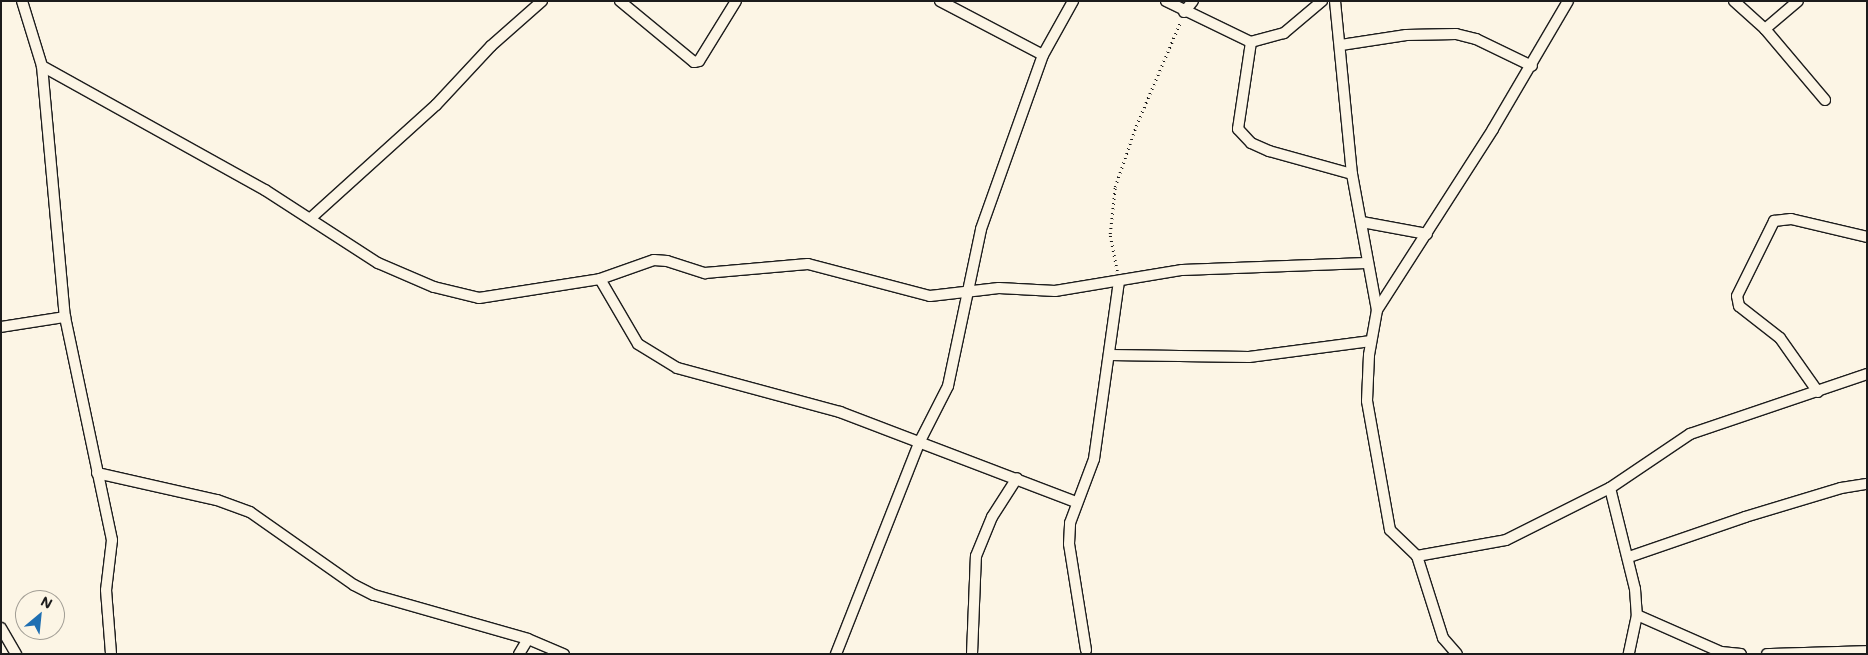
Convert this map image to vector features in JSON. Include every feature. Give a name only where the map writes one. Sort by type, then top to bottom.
[{"type":"street","points":[[22,1],[42,66],[65,317],[97,473],[106,499],[112,540],[106,590],[111,654]]},
{"type":"street","points":[[312,217],[436,105],[491,46],[542,1]]},
{"type":"street","points":[[620,1],[694,62],[699,61],[736,1]]},
{"type":"street","points":[[940,1],[1043,55]]},
{"type":"street","points":[[836,654],[919,443],[953,372],[981,229],[1043,55],[1073,1]]},
{"type":"street","points":[[1166,1],[1184,12],[1251,42],[1284,33],[1322,1]]},
{"type":"street","points":[[1184,12],[1193,1]]},
{"type":"street","points":[[1335,1],[1341,45],[1352,174],[1362,222],[1366,263],[1377,310],[1372,341],[1367,401],[1387,516],[1390,530],[1417,556],[1443,638],[1457,654]]},
{"type":"street","points":[[1377,310],[1532,66],[1568,1]]},
{"type":"street","points":[[1734,1],[1765,29],[1825,100]]},
{"type":"street","points":[[1765,29],[1798,1]]},
{"type":"street","points":[[1341,45],[1406,35],[1456,34],[1476,39],[1532,66]]},
{"type":"street","points":[[1251,42],[1238,119],[1242,137],[1269,150],[1352,174]]},
{"type":"street","points":[[42,66],[312,217],[378,262],[406,276],[479,298],[600,279],[654,260],[667,260],[705,273],[808,264],[910,293],[930,296],[969,293],[999,288],[1055,292],[1182,270],[1366,263]]},
{"type":"street","points":[[1818,392],[1780,338],[1739,306],[1737,296],[1774,221],[1791,219],[1867,237]]},
{"type":"street","points":[[1362,222],[1426,234]]},
{"type":"street","points":[[600,279],[638,344],[677,368],[830,408],[1076,502]]},
{"type":"street","points":[[1086,650],[1069,544],[1076,502],[1094,459],[1110,356],[1119,281]]},
{"type":"street","points":[[1,327],[65,317]]},
{"type":"street","points":[[1110,356],[1249,358],[1372,341]]},
{"type":"street","points":[[1417,556],[1506,540],[1610,488],[1697,431],[1867,374]]},
{"type":"street","points":[[97,473],[218,500],[242,509],[279,530],[354,585],[374,595],[528,639],[564,654]]},
{"type":"street","points":[[972,654],[976,556],[992,517],[1017,478]]},
{"type":"street","points":[[1629,557],[1744,517],[1841,488],[1867,484]]},
{"type":"street","points":[[1610,488],[1629,557],[1637,615],[1629,654]]},
{"type":"street","points":[[1637,615],[1721,652],[1742,654]]},
{"type":"street","points":[[1,628],[16,654]]},
{"type":"street","points":[[519,654],[528,639]]},
{"type":"street","points":[[1767,654],[1867,651]]},
{"type":"path","points":[[1119,281],[1110,234],[1115,186],[1136,126],[1184,12]]}]
